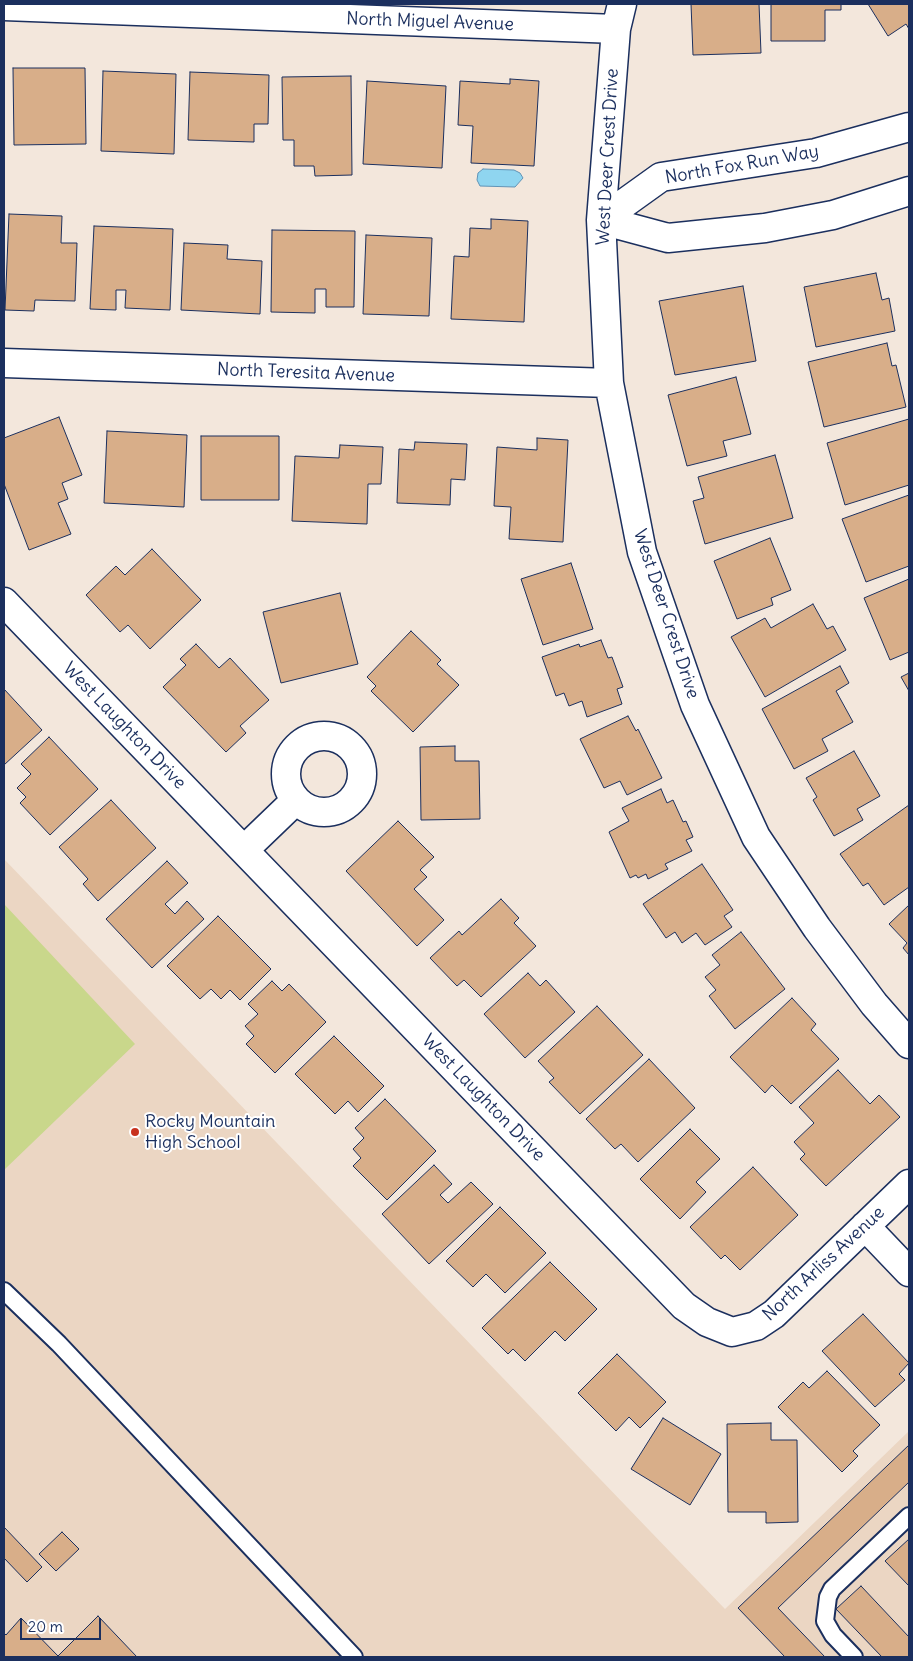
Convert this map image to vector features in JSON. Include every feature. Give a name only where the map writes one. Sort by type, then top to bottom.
[{"type":"street","name":"North Miguel Avenue","points":[[4,6],[619,16]]},
{"type":"street","name":"West Deer Crest Drive","points":[[619,16],[601,220],[609,383],[642,552],[695,705],[756,837],[829,943],[874,1004],[909,1044]]},
{"type":"street","name":"North Fox Run Way","points":[[601,220],[661,177],[816,153],[909,127]]},
{"type":"street","points":[[601,220],[668,238],[784,224],[833,215],[909,191]]},
{"type":"street","name":"North Teresita Avenue","points":[[4,363],[609,383]]},
{"type":"street","name":"West Laughton Drive","points":[[4,602],[684,1306],[707,1322],[732,1332]]},
{"type":"street","points":[[244,850],[296,800]]},
{"type":"street","name":"North Arliss Avenue","points":[[732,1332],[756,1326],[774,1314],[909,1184]]},
{"type":"street","points":[[865,1226],[909,1272]]},
{"type":"lane","points":[[4,1291],[59,1344],[354,1657]]},
{"type":"lane","points":[[854,1657],[833,1635],[825,1621],[828,1597],[832,1589],[909,1516]]},
{"type":"shaded area","name":"Rocky Mountain High School","points":[[4,859],[725,1609],[909,1431],[909,1657],[4,1657]]},
{"type":"green space","points":[[4,904],[135,1044],[4,1170]]},
{"type":"water","points":[[483,169],[514,170],[520,173],[523,178],[515,187],[480,186],[477,180],[478,173]]},
{"type":"building","points":[[691,4],[759,4],[761,53],[693,55]]},
{"type":"building","points":[[771,4],[841,4],[841,10],[825,10],[825,41],[771,41]]},
{"type":"building","points":[[868,4],[909,4],[909,29],[906,24],[888,36]]},
{"type":"building","points":[[13,68],[85,68],[86,144],[14,145]]},
{"type":"building","points":[[103,71],[176,74],[174,154],[101,151]]},
{"type":"building","points":[[190,72],[269,75],[268,124],[254,124],[254,142],[188,140]]},
{"type":"building","points":[[351,76],[352,175],[315,176],[314,166],[294,166],[294,140],[283,140],[282,77]]},
{"type":"building","points":[[510,79],[539,81],[534,166],[471,163],[473,126],[458,125],[460,81],[510,84]]},
{"type":"building","points":[[367,81],[446,86],[442,168],[363,164]]},
{"type":"building","points":[[9,214],[62,216],[61,243],[77,243],[75,301],[35,300],[34,311],[5,310]]},
{"type":"building","points":[[491,219],[528,221],[524,322],[451,319],[454,256],[469,257],[470,228],[491,229]]},
{"type":"building","points":[[94,226],[173,229],[170,310],[125,308],[126,290],[116,290],[116,310],[90,309]]},
{"type":"building","points":[[272,230],[355,231],[354,307],[326,307],[326,289],[315,289],[315,313],[271,312]]},
{"type":"building","points":[[366,235],[432,238],[429,316],[363,314]]},
{"type":"building","points":[[184,243],[228,245],[227,259],[262,261],[260,314],[181,310]]},
{"type":"building","points":[[876,273],[882,300],[889,298],[895,331],[816,347],[804,287]]},
{"type":"building","points":[[743,286],[756,361],[675,375],[659,301]]},
{"type":"building","points":[[887,343],[892,366],[896,365],[906,407],[824,427],[808,362]]},
{"type":"building","points":[[736,377],[751,434],[723,441],[727,456],[687,466],[668,395]]},
{"type":"building","points":[[59,417],[82,475],[62,483],[68,499],[58,503],[71,534],[29,550],[4,484],[4,438]]},
{"type":"building","points":[[909,419],[909,485],[845,505],[827,443]]},
{"type":"building","points":[[107,431],[187,435],[184,507],[104,503]]},
{"type":"building","points":[[201,436],[279,436],[279,500],[201,500]]},
{"type":"building","points":[[537,438],[568,440],[563,542],[509,539],[511,507],[494,506],[497,447],[537,450]]},
{"type":"building","points":[[415,442],[467,444],[465,480],[451,479],[450,505],[397,503],[399,449],[414,450]]},
{"type":"building","points":[[340,445],[383,447],[381,484],[368,484],[367,524],[292,521],[295,456],[339,458]]},
{"type":"building","points":[[775,455],[793,518],[705,544],[693,501],[704,498],[698,477]]},
{"type":"building","points":[[909,495],[909,566],[866,582],[842,519]]},
{"type":"building","points":[[770,538],[791,590],[771,598],[773,605],[737,619],[714,561]]},
{"type":"building","points":[[152,549],[201,600],[150,649],[128,625],[120,632],[86,595],[116,566],[125,575]]},
{"type":"building","points":[[571,563],[593,629],[543,645],[521,579]]},
{"type":"building","points":[[909,579],[909,652],[890,660],[864,598]]},
{"type":"building","points":[[340,593],[358,664],[281,683],[263,612]]},
{"type":"building","points":[[813,604],[827,629],[833,626],[846,650],[765,697],[731,637],[765,618],[771,628]]},
{"type":"building","points":[[411,631],[441,660],[437,664],[459,685],[413,732],[371,691],[376,686],[367,677]]},
{"type":"building","points":[[601,640],[608,658],[612,657],[623,687],[617,689],[622,704],[587,717],[582,701],[569,706],[564,693],[556,696],[542,657],[579,644],[580,647]]},
{"type":"building","points":[[196,644],[219,668],[230,658],[269,700],[240,726],[246,733],[226,752],[163,687],[186,665],[180,659]]},
{"type":"building","points":[[840,666],[849,683],[836,691],[853,722],[822,739],[828,751],[794,769],[762,709]]},
{"type":"building","points":[[909,673],[909,691],[901,677]]},
{"type":"building","points":[[4,689],[42,730],[4,765]]},
{"type":"building","points":[[628,716],[636,731],[638,729],[662,778],[627,795],[620,781],[604,788],[580,739]]},
{"type":"building","points":[[49,737],[98,789],[50,835],[20,803],[26,797],[17,788],[31,774],[21,764]]},
{"type":"building","points":[[455,746],[455,761],[479,761],[480,819],[421,820],[420,747]]},
{"type":"building","points":[[854,751],[880,796],[857,809],[863,820],[834,836],[813,800],[817,797],[806,778]]},
{"type":"building","points":[[661,789],[667,803],[673,800],[683,822],[686,821],[693,837],[686,840],[692,851],[665,864],[668,869],[648,879],[646,874],[638,878],[636,875],[630,878],[609,832],[629,821],[622,808]]},
{"type":"building","points":[[111,800],[156,848],[98,901],[83,884],[88,879],[59,847]]},
{"type":"building","points":[[909,805],[909,887],[884,905],[868,883],[863,886],[840,854]]},
{"type":"building","points":[[398,821],[434,857],[420,870],[427,877],[414,889],[444,920],[417,946],[346,871]]},
{"type":"building","points":[[167,861],[188,883],[165,904],[175,914],[187,901],[204,919],[152,968],[106,919]]},
{"type":"building","points":[[702,864],[733,910],[724,916],[732,927],[705,945],[696,933],[682,943],[675,932],[666,938],[643,904]]},
{"type":"building","points":[[501,899],[519,918],[514,923],[536,946],[481,997],[464,980],[457,986],[430,958],[459,931],[462,935]]},
{"type":"building","points":[[909,905],[909,955],[903,948],[907,943],[889,924]]},
{"type":"building","points":[[218,916],[271,969],[240,1000],[230,990],[221,999],[211,989],[200,999],[167,966]]},
{"type":"building","points":[[741,932],[785,989],[735,1029],[709,996],[716,990],[705,977],[720,965],[712,955]]},
{"type":"building","points":[[528,973],[540,986],[546,980],[575,1012],[525,1058],[484,1014]]},
{"type":"building","points":[[272,981],[282,991],[289,984],[326,1022],[275,1073],[246,1044],[254,1036],[245,1026],[258,1014],[248,1004]]},
{"type":"building","points":[[792,998],[816,1024],[811,1030],[839,1059],[791,1104],[772,1085],[765,1093],[730,1057]]},
{"type":"building","points":[[597,1006],[643,1055],[580,1114],[549,1082],[554,1078],[538,1061]]},
{"type":"building","points":[[334,1036],[384,1086],[358,1112],[348,1101],[335,1114],[295,1074]]},
{"type":"building","points":[[649,1059],[695,1108],[638,1162],[621,1144],[615,1149],[586,1119]]},
{"type":"building","points":[[838,1070],[870,1104],[879,1095],[900,1117],[826,1186],[800,1159],[805,1154],[794,1142],[814,1123],[799,1107]]},
{"type":"building","points":[[385,1099],[436,1151],[387,1200],[353,1166],[361,1158],[353,1149],[364,1138],[355,1128]]},
{"type":"building","points":[[690,1129],[720,1159],[696,1182],[706,1192],[680,1219],[640,1179]]},
{"type":"building","points":[[434,1165],[452,1184],[440,1195],[448,1203],[471,1182],[493,1204],[429,1264],[382,1214]]},
{"type":"building","points":[[753,1167],[798,1215],[740,1270],[725,1255],[721,1259],[690,1227]]},
{"type":"building","points":[[500,1207],[546,1253],[505,1293],[486,1274],[473,1287],[446,1261]]},
{"type":"building","points":[[550,1262],[597,1309],[565,1341],[555,1331],[525,1361],[513,1349],[508,1354],[482,1328]]},
{"type":"building","points":[[863,1314],[909,1363],[899,1374],[905,1380],[875,1407],[822,1351]]},
{"type":"building","points":[[617,1354],[666,1402],[640,1428],[629,1417],[616,1431],[578,1393]]},
{"type":"building","points":[[827,1371],[880,1425],[853,1451],[858,1456],[842,1472],[778,1407],[803,1382],[809,1388]]},
{"type":"building","points":[[663,1418],[721,1454],[690,1505],[631,1469]]},
{"type":"building","points":[[771,1423],[771,1440],[797,1440],[798,1522],[766,1523],[766,1512],[728,1512],[727,1424]]},
{"type":"building","points":[[909,1445],[909,1482],[778,1608],[825,1657],[785,1657],[738,1608]]},
{"type":"building","points":[[4,1527],[42,1567],[27,1582],[4,1558]]},
{"type":"building","points":[[62,1532],[79,1549],[56,1571],[39,1554]]},
{"type":"building","points":[[909,1539],[909,1586],[885,1561]]},
{"type":"building","points":[[861,1586],[909,1637],[909,1657],[882,1657],[836,1609]]},
{"type":"building","points":[[98,1616],[137,1657],[4,1657],[4,1633],[6,1635],[21,1618],[58,1656]]},
{"type":"place","name":"Rocky Mountain High School","points":[[135,1132]]}]
